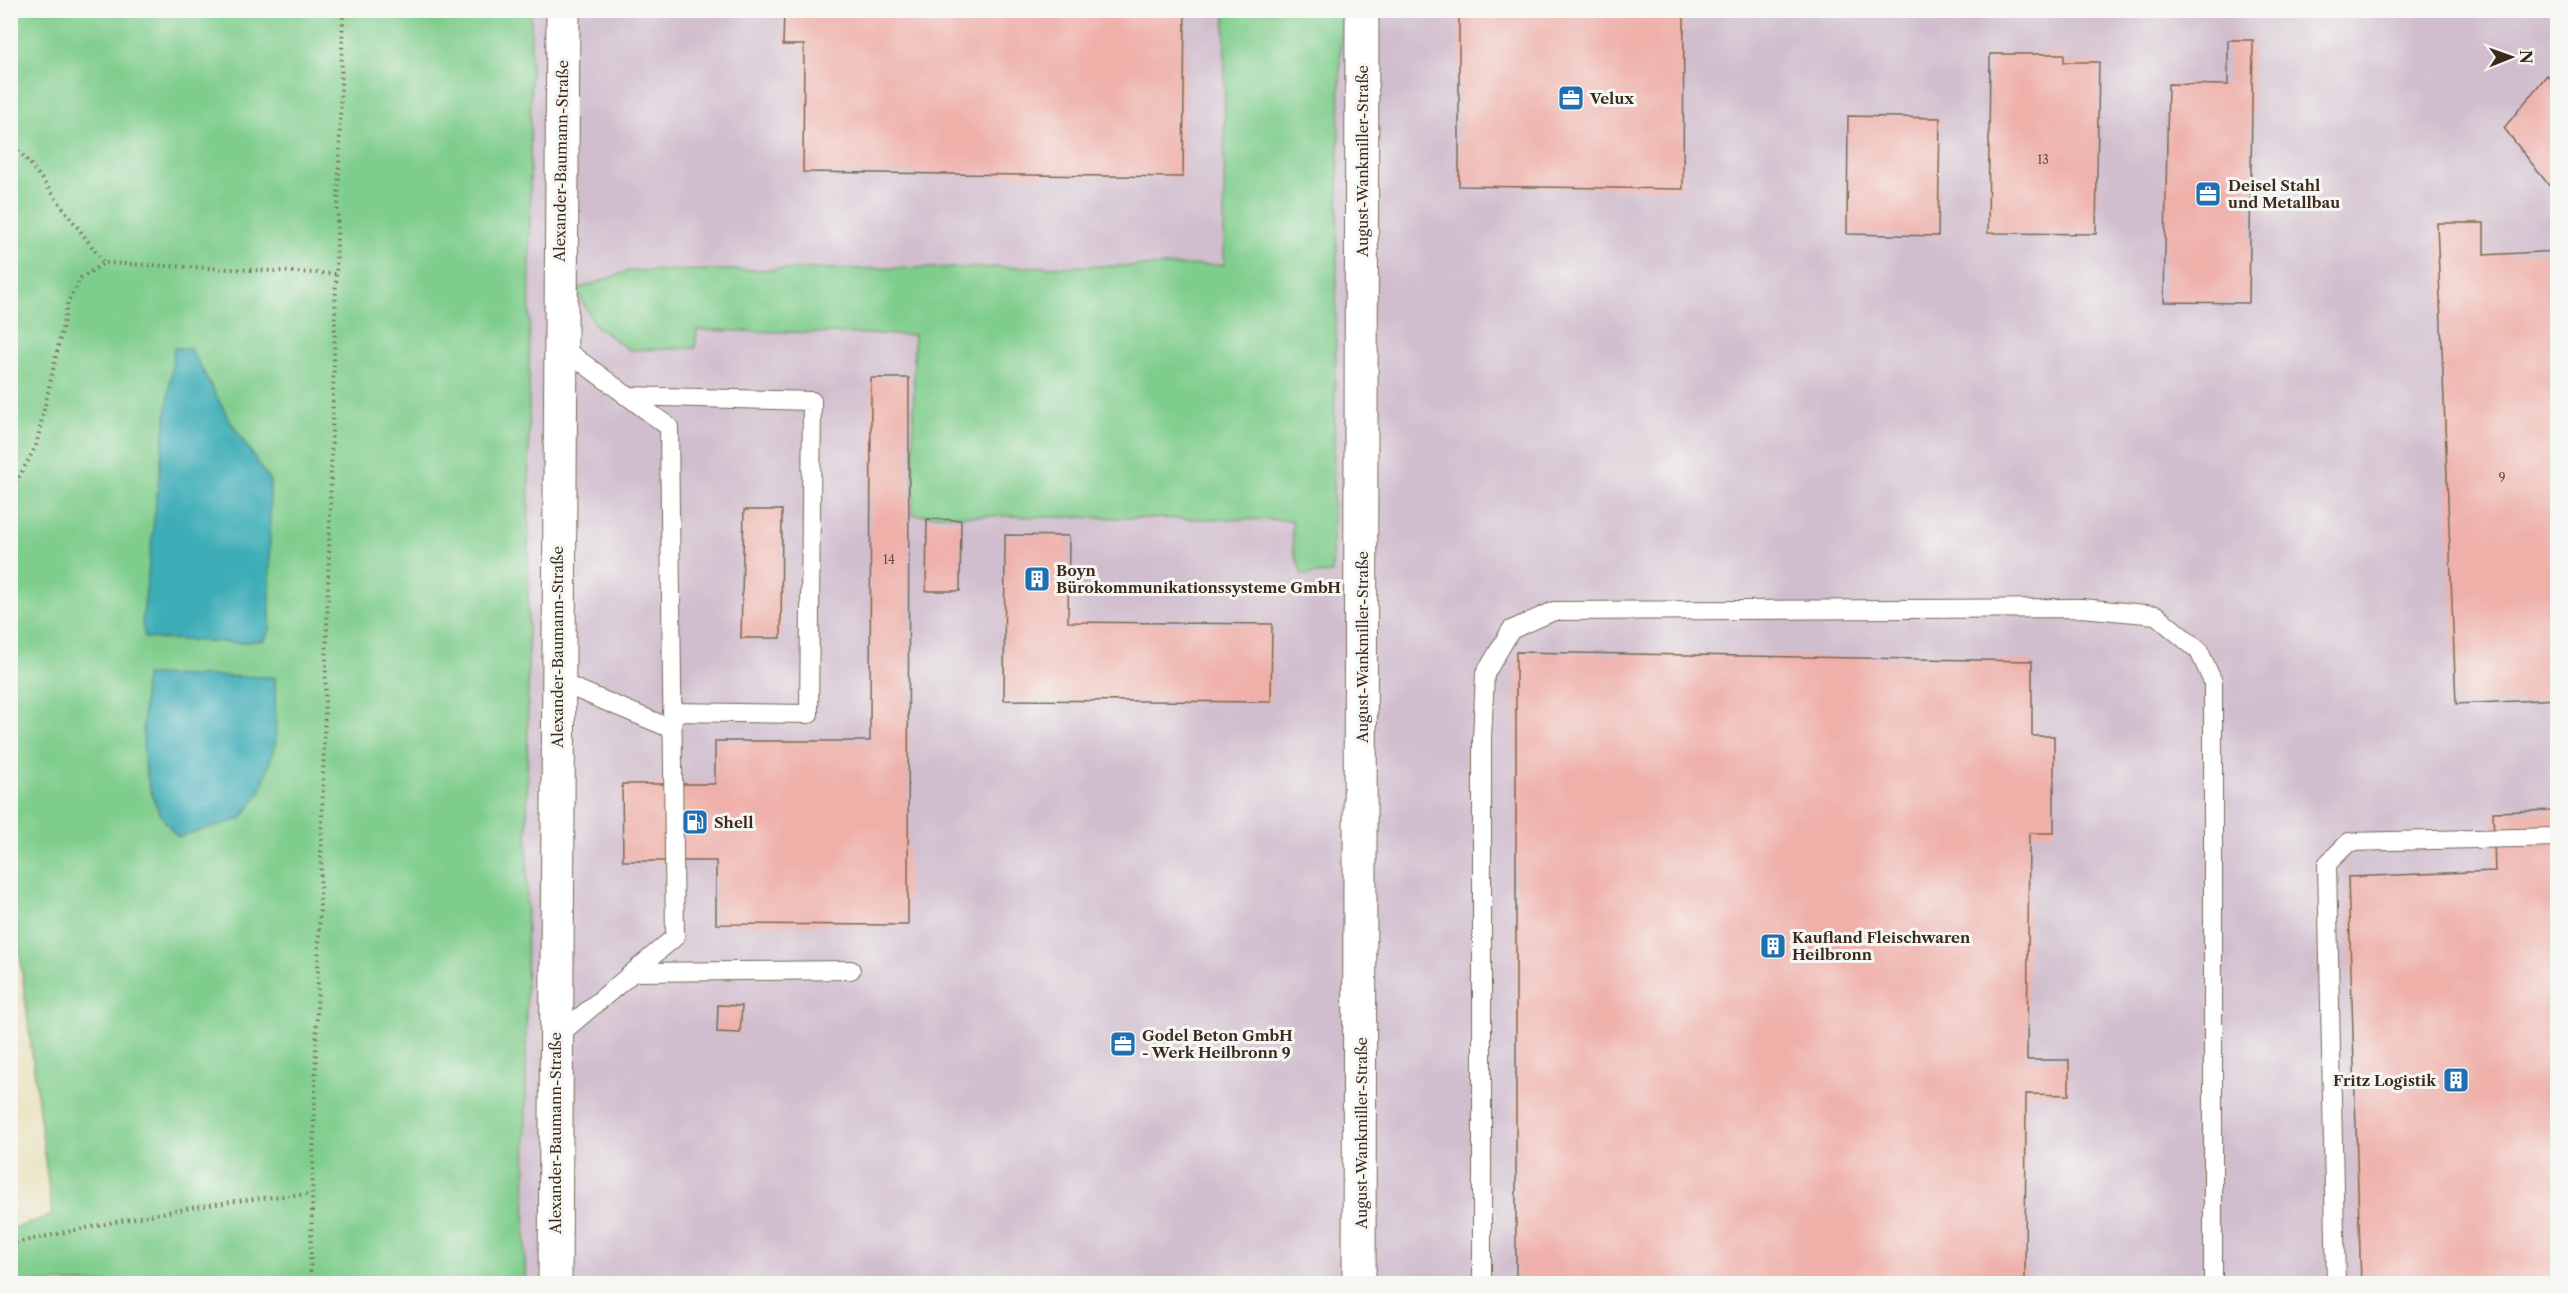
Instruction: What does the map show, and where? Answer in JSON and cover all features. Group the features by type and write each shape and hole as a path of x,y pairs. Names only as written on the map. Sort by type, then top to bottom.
{"street":[{"name":"Alexander-Baumann-Straße","path":"555,1284 563,10"},
{"name":"August-Wankmiller-Straße","path":"1359,1284 1362,10"}],"lane":[{"path":"555,1039 675,937 669,427 560,346"},
{"path":"557,681 672,721 809,714 812,401 626,396"},
{"path":"1482,1284 1482,739 1485,674 1512,630 1554,611 2082,608 2156,615 2199,651 2213,682 2212,1284"},
{"path":"2336,1284 2327,864 2349,842 2558,837"},
{"path":"634,972 851,970"}],"path":[{"path":"310,1284 338,274 343,10"},
{"path":"2244,10 2258,14 2305,14 2436,10"},
{"path":"10,142 29,162 104,263"},
{"path":"10,493 36,446 68,302 81,278 104,263 338,274"},
{"path":"10,1244 173,1211 260,1197 311,1194"}],"shaded area":[{"path":"531,11 2557,11 2557,1283 525,1284"}],"green space":[{"path":"11,11 531,11 525,1283 11,1283 10,1230 52,1215 10,875"},
{"path":"1225,11 1341,11 1332,573 1302,575 1293,548 1292,520 913,515 914,335 697,330 695,348 629,350 596,326 576,290 628,271 1224,265"}],"water":[{"path":"174,348 191,349 230,421 270,481 270,630 264,640 238,643 145,638 142,624"},
{"path":"145,675 275,677 276,742 260,793 241,819 178,837 164,820 154,801 145,761 143,718"}],"building":[{"path":"784,10 1185,10 1183,177 803,172 804,45 783,45"},
{"name":"Velux","path":"1459,10 1684,10 1683,189 1459,186"},
{"name":"Deisel Stahl und Metallbau","path":"2228,40 2253,40 2249,303 2164,302 2168,84 2228,85"},
{"path":"1990,54 2064,54 2064,62 2099,62 2096,234 1988,233"},
{"path":"2547,75 2558,88 2558,197 2504,128"},
{"path":"1848,116 1940,118 1938,236 1847,234"},
{"path":"2437,223 2484,223 2484,255 2558,251 2558,699 2456,704"},
{"path":"871,378 909,378 908,925 716,924 716,861 623,861 622,784 715,784 715,741 870,741"},
{"path":"744,510 782,510 781,638 741,638"},
{"path":"927,519 961,520 960,591 926,591"},
{"name":"Boyn Bürokommunikationssysteme GmbH","path":"1005,535 1069,536 1068,622 1272,624 1271,702 1004,700"},
{"name":"Kaufland Fleischwaren Heilbronn","path":"1516,652 2032,661 2032,736 2054,736 2054,833 2029,833 2027,1060 2069,1060 2069,1095 2026,1094 2025,1284 1516,1284"},
{"name":"Fritz Logistik","path":"2558,810 2558,1284 2361,1284 2348,877 2495,871 2493,812"},
{"path":"718,1005 742,1006 740,1033 717,1032"}],"place":[{"name":"Velux","path":"1571,98"},
{"name":"Deisel Stahl und Metallbau","path":"2208,194"},
{"name":"Boyn Bürokommunikationssysteme GmbH","path":"1037,579"},
{"name":"Shell","path":"695,822"},
{"name":"Kaufland Fleischwaren Heilbronn","path":"1773,946"},
{"name":"Godel Beton GmbH - Werk Heilbronn 9","path":"1123,1044"},
{"name":"Fritz Logistik","path":"2456,1080"}]}
